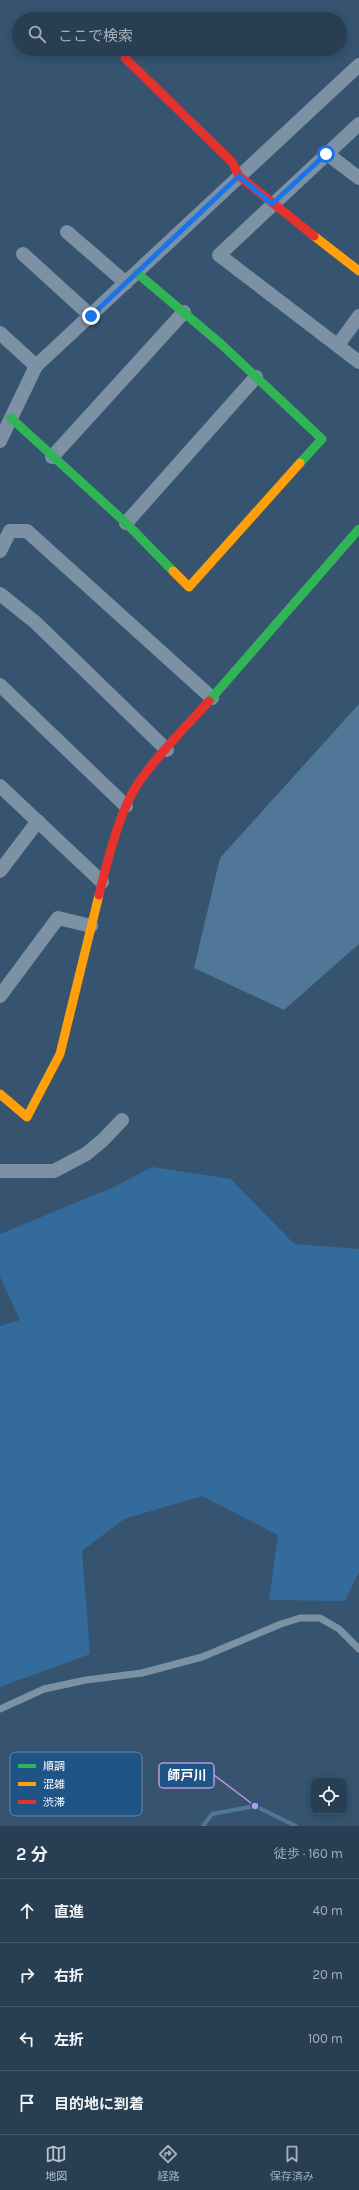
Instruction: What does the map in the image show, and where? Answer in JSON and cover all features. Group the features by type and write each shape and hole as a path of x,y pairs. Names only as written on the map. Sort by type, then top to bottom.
{"street":[{"path":"125,58 232,162 239,176 272,204 359,271"},
{"path":"0,441 36,366 359,65"},
{"path":"359,124 219,255 359,362"},
{"path":"326,154 359,178"},
{"path":"67,232 126,283"},
{"path":"23,254 91,316"},
{"path":"12,418 52,457 126,523 189,587 317,445 322,439 184,312 137,273"},
{"path":"52,457 184,312"},
{"path":"338,345 359,316"},
{"path":"0,333 36,366"},
{"path":"126,523 256,377"},
{"path":"0,1094 27,1117 60,1054 102,882 126,806 136,786 359,529"},
{"path":"0,551 10,531 27,531 212,698"},
{"path":"0,594 35,622 167,750"},
{"path":"0,685 126,806"},
{"path":"0,786 102,882"},
{"path":"0,871 38,821"},
{"path":"0,996 58,918 91,926"},
{"path":"0,1171 54,1172 86,1154 103,1140 122,1120"}],"lane":[{"path":"0,1709 44,1689 86,1680 142,1673 202,1658 281,1624 300,1618 320,1618 339,1628 359,1649"}],"shaded area":[{"path":"359,704 359,944 284,1010 194,968 220,858"},
{"path":"152,1167 231,1179 294,1244 359,1249 359,1572 345,1601 269,1600 278,1535 202,1496 124,1519 82,1551 90,1654 0,1687 0,1326 20,1320 0,1277 0,1234 114,1187"}],"waterway":[{"path":"203,1826 212,1814 255,1806 296,1826"}],"traffic: fast":[{"path":"137,273 221,344 322,439 300,463"},
{"path":"11,418 126,523 173,571"},
{"path":"209,701 359,529"}],"traffic: slow":[{"path":"314,236 359,271"},
{"path":"173,571 189,587 300,463"},
{"path":"0,1094 27,1117 60,1054 99,895"}],"traffic: jam":[{"path":"125,58 232,162 239,176 314,236"},
{"path":"99,895 119,823 137,785 153,763 209,701"}],"place":[{"name":"師戸川","path":"255,1806"}],"route":[{"path":"91,316 239,176 272,204 326,154"}]}
